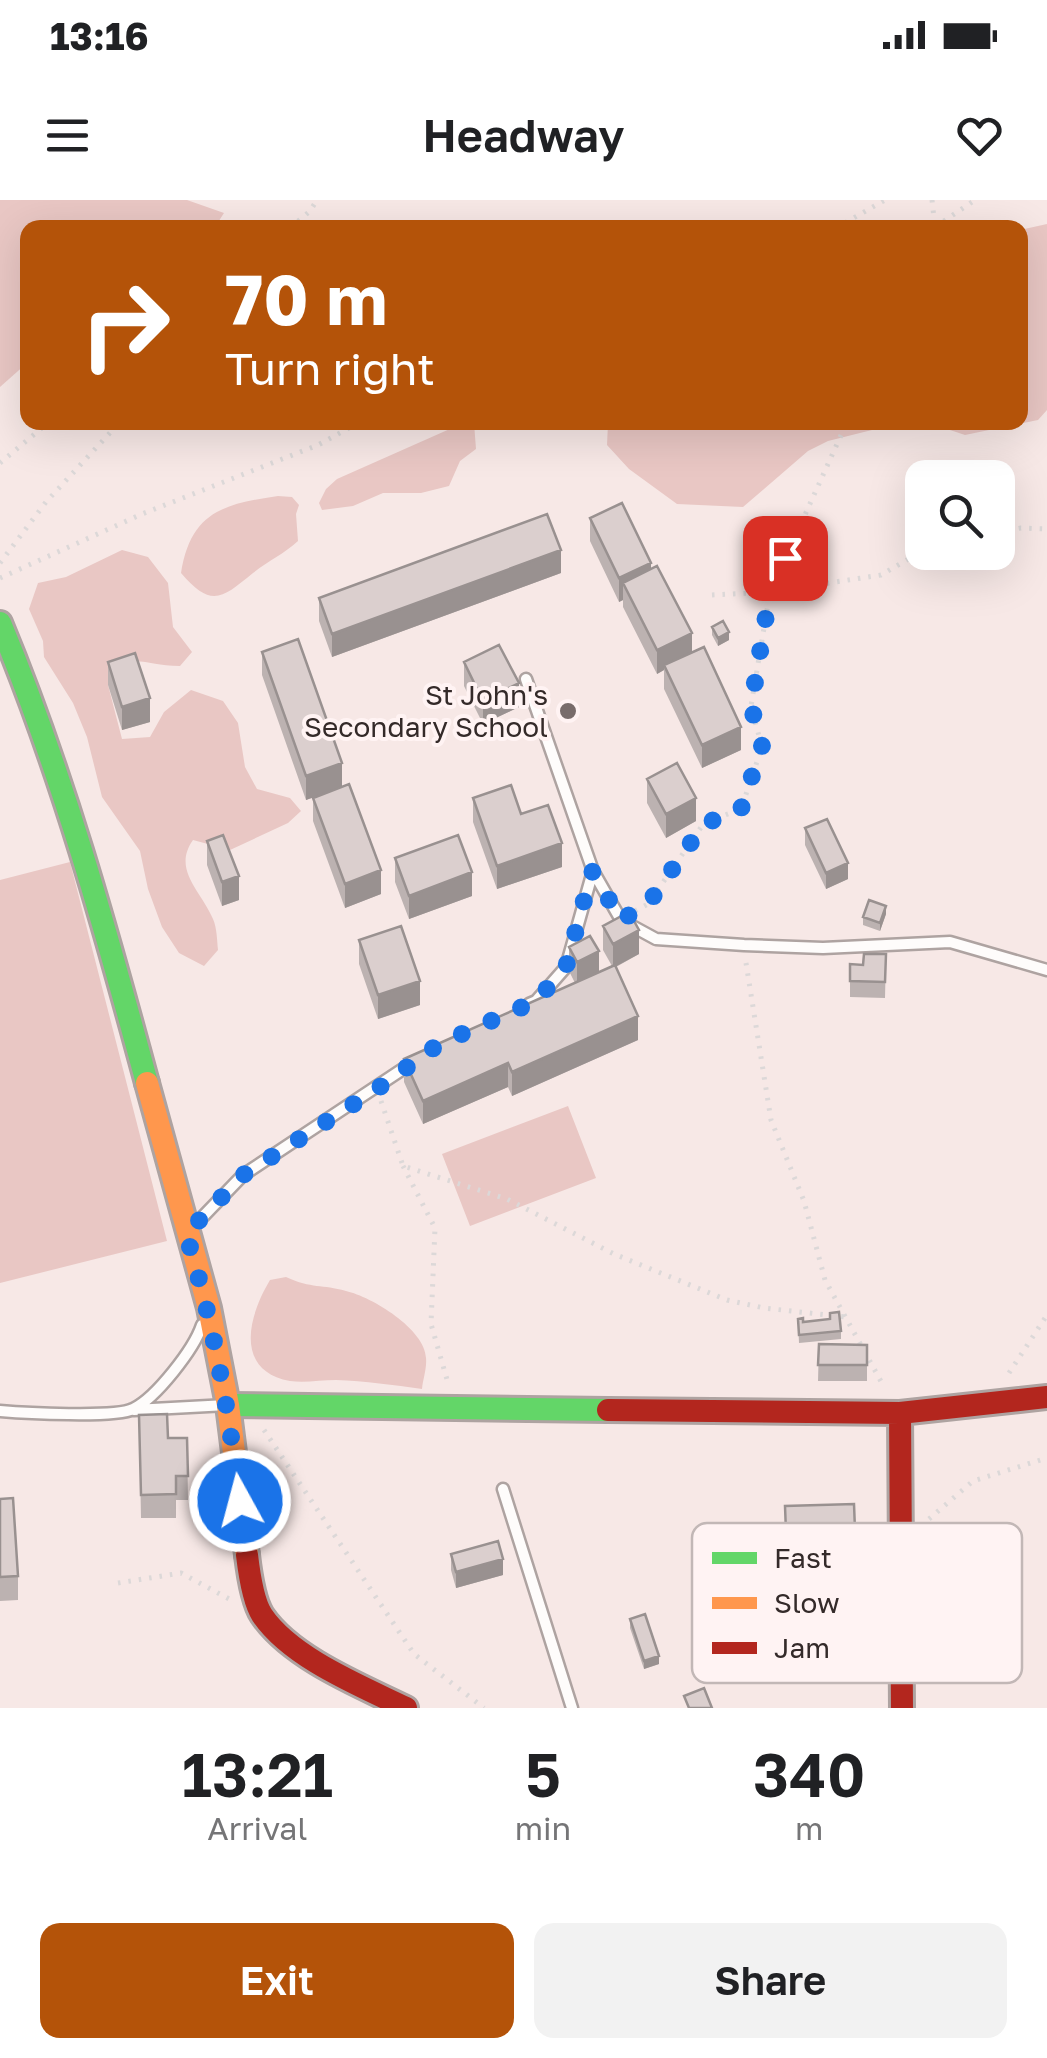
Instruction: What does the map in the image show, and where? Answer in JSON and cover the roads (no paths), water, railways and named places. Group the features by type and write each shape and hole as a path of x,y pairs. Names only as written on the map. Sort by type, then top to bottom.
{"street":[{"path":"0,623 39,716 98,899 186,1234 238,1406 248,1566 262,1614 293,1646 406,1708"},
{"path":"238,1406 900,1412 1047,1397"},
{"path":"900,1412 901,1523"},
{"path":"902,1683 902,1708"}],"lane":[{"path":"526,679 592,871 621,920 656,939 744,945 823,948 950,942 1047,970"},
{"path":"520,1008 536,1001 566,967 592,871"},
{"path":"186,1234 243,1175 424,1055"},
{"path":"132,1410 168,1378 196,1341 209,1308"},
{"path":"0,1411 42,1414 238,1406"},
{"path":"503,1489 572,1708"}],"place":[{"name":"St John's Secondary School","path":"568,711"}]}
